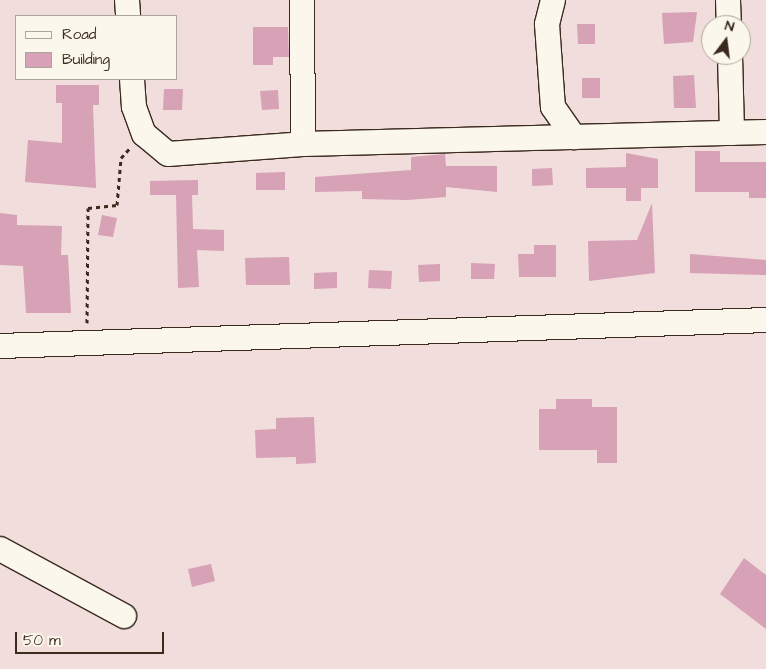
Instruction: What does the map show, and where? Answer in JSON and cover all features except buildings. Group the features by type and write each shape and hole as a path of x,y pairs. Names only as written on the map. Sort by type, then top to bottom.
{"street":[{"path":"128,0 128,15"},
{"path":"302,0 303,144"},
{"path":"553,0 547,24 553,107 574,137"},
{"path":"728,0 729,15"},
{"path":"730,65 732,133"},
{"path":"132,80 134,107 144,134 168,154 303,144 766,132"},
{"path":"0,346 766,320"},
{"path":"0,549 124,616"}],"path":[{"path":"86,343 88,208 117,205 121,158 144,134"}]}
